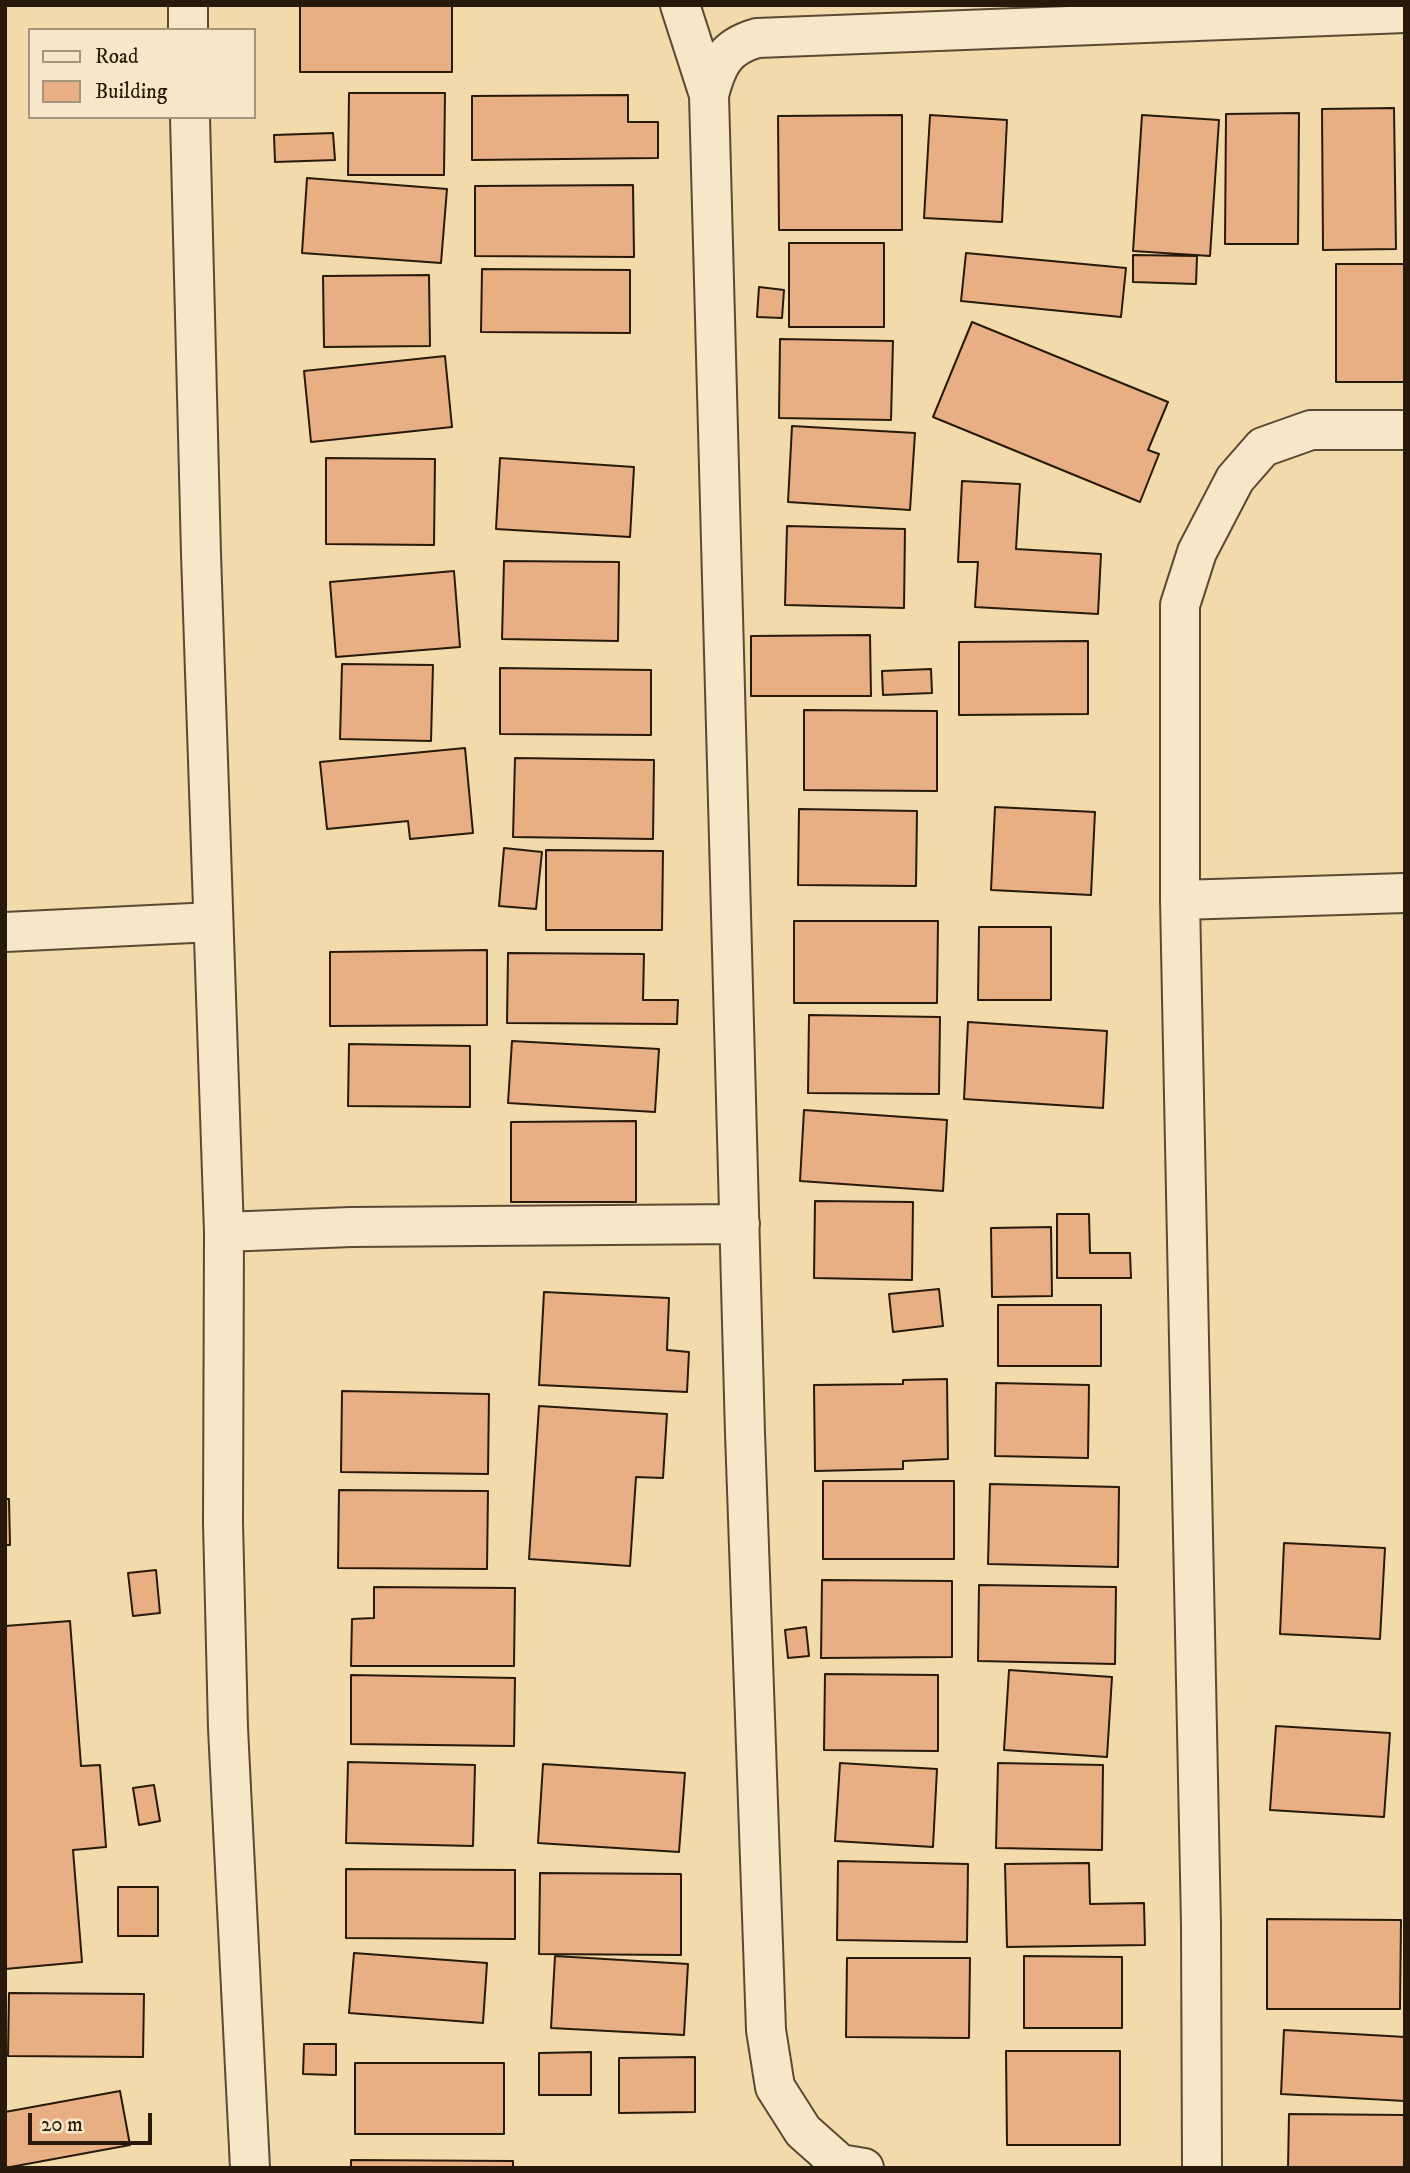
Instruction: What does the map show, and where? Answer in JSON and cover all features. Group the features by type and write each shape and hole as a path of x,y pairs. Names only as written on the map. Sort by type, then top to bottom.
{"street":[{"path":"188,5 188,28"},
{"path":"680,5 709,95 740,1224 766,2030 775,2087 803,2132 840,2164 864,2168"},
{"path":"709,95 721,61 738,43 757,38 1405,13"},
{"path":"190,119 201,554 224,1232 223,1523 228,1727 250,2168"},
{"path":"1202,2168 1201,1911 1180,900 1180,605 1197,552 1235,479 1264,447 1311,430 1405,430"},
{"path":"1180,900 1405,893"},
{"path":"5,932 213,922"},
{"path":"224,1232 352,1227 740,1224"}],"building":[{"path":"300,5 452,5 452,72 300,72"},
{"path":"349,93 445,93 444,175 348,175"},
{"path":"628,95 628,122 658,122 658,158 472,160 472,96"},
{"path":"1394,108 1396,249 1323,250 1322,109"},
{"path":"1299,113 1298,244 1225,244 1226,114"},
{"path":"902,115 902,230 779,230 778,116"},
{"path":"930,115 1007,120 1002,222 924,218"},
{"path":"1142,115 1219,120 1210,256 1133,251"},
{"path":"333,133 335,160 275,162 274,135"},
{"path":"307,178 447,189 441,263 302,253"},
{"path":"633,185 634,257 475,256 475,186"},
{"path":"789,243 884,243 884,327 789,327"},
{"path":"966,253 1126,268 1121,317 961,301"},
{"path":"1133,255 1197,256 1196,284 1133,282"},
{"path":"1336,264 1405,264 1405,382 1336,382"},
{"path":"482,269 630,270 630,333 481,332"},
{"path":"429,275 430,346 324,347 323,276"},
{"path":"759,287 784,290 782,318 757,317"},
{"path":"972,322 1168,402 1148,450 1159,454 1140,502 933,417"},
{"path":"780,339 893,341 891,420 779,418"},
{"path":"445,356 452,427 311,442 304,371"},
{"path":"792,426 915,433 910,510 788,502"},
{"path":"326,458 435,459 434,545 326,544"},
{"path":"500,458 634,467 630,537 496,529"},
{"path":"962,481 1020,484 1016,549 1101,554 1098,614 975,607 978,562 958,562"},
{"path":"787,526 905,529 904,608 785,605"},
{"path":"504,561 619,562 618,641 502,639"},
{"path":"454,571 460,647 336,657 330,582"},
{"path":"870,635 871,696 751,696 751,636"},
{"path":"1088,641 1088,714 959,715 959,642"},
{"path":"342,664 433,665 431,741 340,739"},
{"path":"500,668 651,670 651,735 500,734"},
{"path":"931,669 932,693 883,695 882,671"},
{"path":"804,710 937,711 937,791 804,790"},
{"path":"465,748 473,833 410,839 408,821 327,829 320,762"},
{"path":"515,758 654,760 653,839 513,837"},
{"path":"995,807 1095,812 1091,895 991,890"},
{"path":"799,809 917,811 916,886 798,885"},
{"path":"504,848 542,852 536,909 499,906"},
{"path":"546,850 663,851 662,930 546,930"},
{"path":"794,921 938,921 937,1003 794,1003"},
{"path":"979,927 1051,927 1051,1000 978,1000"},
{"path":"487,950 487,1025 330,1026 330,952"},
{"path":"508,953 644,954 643,1000 678,1000 677,1024 507,1023"},
{"path":"809,1015 940,1017 939,1094 808,1093"},
{"path":"968,1022 1107,1031 1103,1108 964,1099"},
{"path":"512,1041 659,1049 655,1112 508,1103"},
{"path":"349,1044 470,1046 470,1107 348,1106"},
{"path":"804,1110 947,1120 943,1191 800,1181"},
{"path":"636,1121 636,1202 511,1202 511,1122"},
{"path":"815,1201 913,1202 912,1280 814,1278"},
{"path":"1057,1214 1089,1214 1090,1253 1130,1253 1131,1278 1057,1278"},
{"path":"1051,1227 1052,1296 992,1297 991,1228"},
{"path":"939,1289 943,1326 893,1332 889,1294"},
{"path":"544,1292 669,1298 667,1350 689,1352 687,1392 539,1385"},
{"path":"998,1305 1101,1305 1101,1366 998,1366"},
{"path":"947,1379 948,1459 903,1461 903,1469 815,1471 814,1385 903,1384 903,1380"},
{"path":"996,1383 1089,1385 1088,1458 995,1456"},
{"path":"342,1391 489,1394 488,1474 341,1472"},
{"path":"539,1406 667,1414 663,1478 636,1477 630,1566 529,1559"},
{"path":"823,1481 954,1481 954,1559 823,1559"},
{"path":"990,1484 1119,1487 1118,1567 988,1564"},
{"path":"339,1490 488,1491 487,1569 338,1568"},
{"path":"5,1499 9,1499 10,1545 5,1545"},
{"path":"1284,1543 1385,1548 1380,1639 1280,1634"},
{"path":"156,1570 160,1613 133,1616 128,1573"},
{"path":"822,1580 952,1581 952,1657 821,1658"},
{"path":"979,1585 1116,1587 1115,1664 978,1661"},
{"path":"374,1587 515,1588 514,1666 351,1666 352,1619 374,1618"},
{"path":"70,1621 81,1766 100,1765 106,1847 73,1850 82,1962 5,1969 5,1626"},
{"path":"806,1627 809,1656 788,1658 785,1630"},
{"path":"1009,1670 1112,1677 1107,1757 1004,1750"},
{"path":"825,1674 938,1675 938,1751 824,1750"},
{"path":"351,1675 515,1678 514,1746 351,1744"},
{"path":"1276,1726 1390,1733 1384,1817 1270,1810"},
{"path":"348,1762 475,1765 473,1846 346,1843"},
{"path":"840,1763 937,1769 933,1847 835,1841"},
{"path":"998,1763 1103,1765 1102,1850 996,1848"},
{"path":"543,1764 685,1773 679,1852 538,1843"},
{"path":"154,1785 160,1821 139,1825 133,1788"},
{"path":"838,1861 968,1864 967,1942 837,1940"},
{"path":"1089,1863 1090,1904 1144,1903 1145,1945 1007,1947 1005,1864"},
{"path":"346,1869 515,1870 515,1939 346,1938"},
{"path":"540,1873 681,1874 681,1955 539,1954"},
{"path":"118,1887 158,1887 158,1936 118,1936"},
{"path":"1267,1919 1401,1920 1400,2009 1267,2009"},
{"path":"354,1953 487,1963 483,2023 349,2013"},
{"path":"555,1956 688,1964 684,2035 551,2028"},
{"path":"1024,1956 1122,1957 1122,2028 1024,2028"},
{"path":"847,1958 970,1958 969,2038 846,2037"},
{"path":"9,1993 144,1994 143,2057 8,2056"},
{"path":"1284,2030 1405,2037 1405,2101 1281,2094"},
{"path":"304,2044 336,2044 336,2075 303,2074"},
{"path":"1006,2051 1120,2051 1120,2145 1007,2145"},
{"path":"591,2052 591,2095 539,2095 539,2053"},
{"path":"695,2057 695,2112 619,2113 619,2058"},
{"path":"355,2063 504,2063 504,2134 355,2134"},
{"path":"120,2091 130,2145 5,2168 5,2112"},
{"path":"1289,2114 1405,2115 1405,2168 1288,2168"},
{"path":"351,2160 513,2161 513,2168 351,2168"}]}
